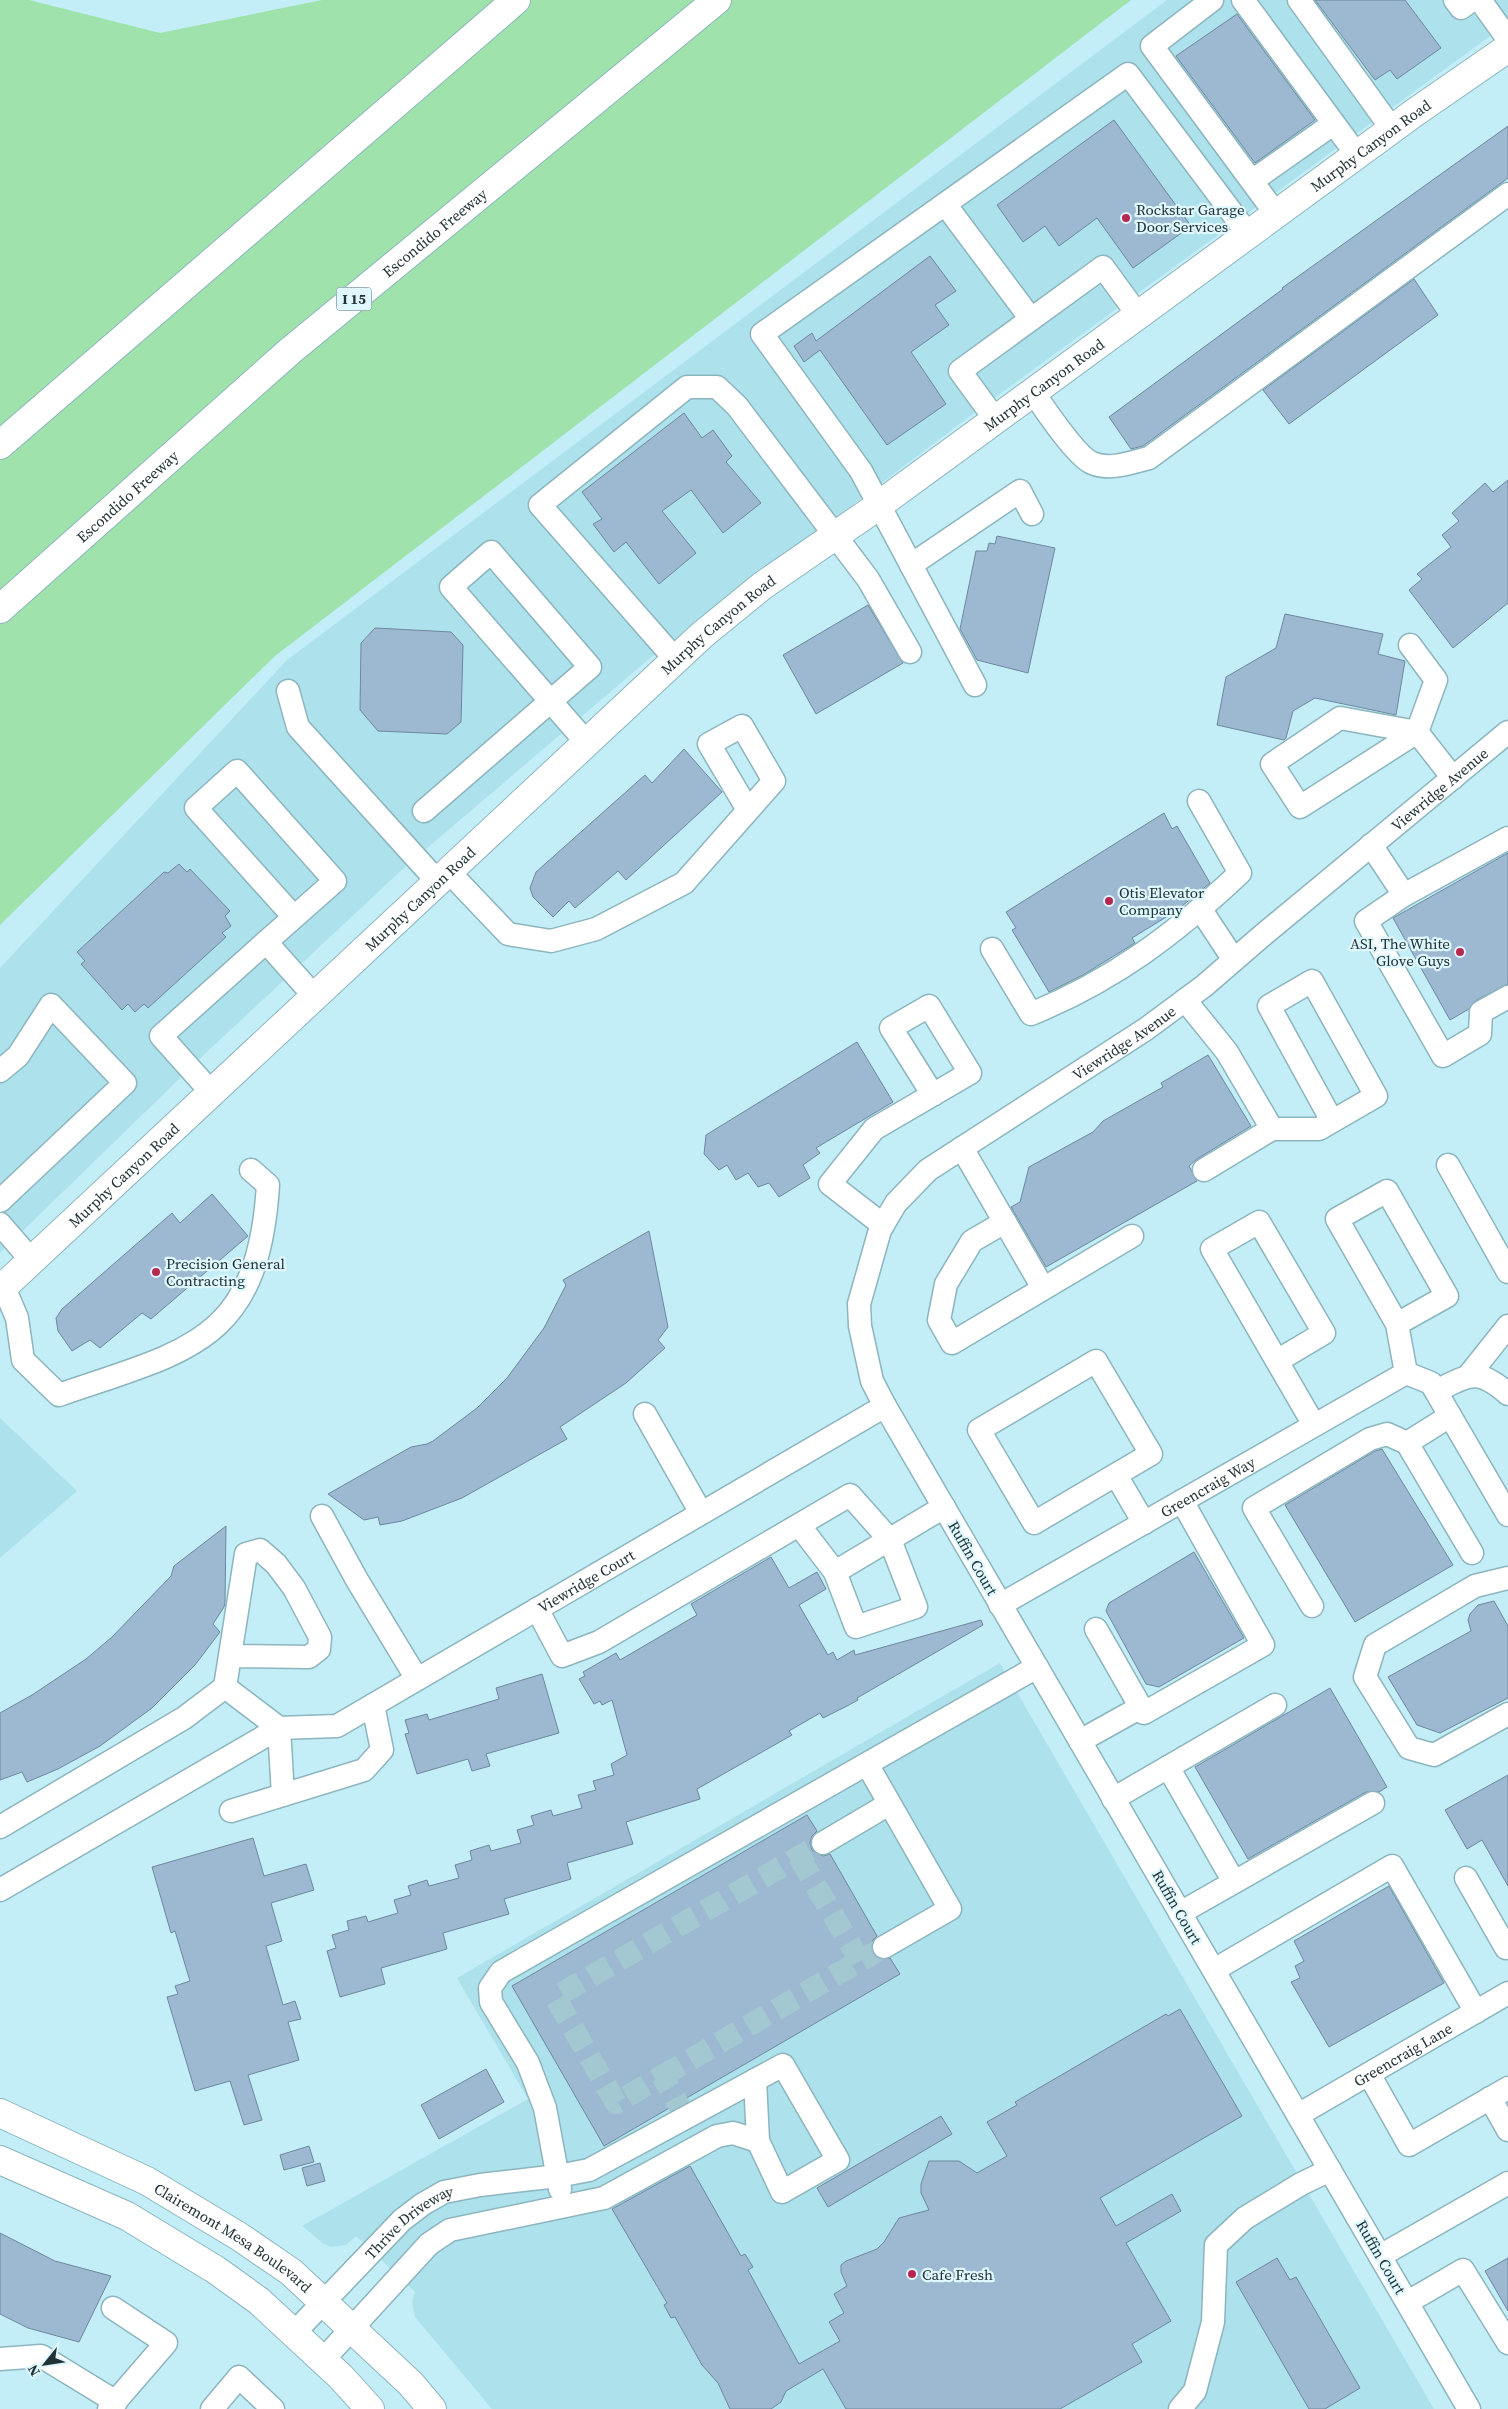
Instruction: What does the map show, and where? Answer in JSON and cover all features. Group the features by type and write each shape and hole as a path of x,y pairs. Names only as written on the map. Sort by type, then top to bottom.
{"main road":[{"path":"0,444 516,0"},
{"name":"Escondido Freeway","path":"0,609 290,351 717,0"},
{"name":"Murphy Canyon Road","path":"2,1289 676,660 762,586 878,505 1392,129 1508,48"},
{"name":"Clairemont Mesa Boulevard","path":"0,2113 147,2181 240,2237 291,2272 411,2384 432,2409"},
{"path":"0,2160 127,2216 216,2270 259,2301 322,2360 370,2409"}],"street":[{"path":"1212,0 1152,46 1276,214"},
{"path":"1242,0 1356,155"},
{"path":"1299,0 1392,129"},
{"path":"1455,0 1461,8 1472,0"},
{"path":"1480,0 1508,39"},
{"path":"975,685 861,471 762,334 1128,74 1248,234"},
{"path":"1252,181 1334,124"},
{"path":"1033,392 1067,439 1092,463 1115,466 1149,458 1508,194"},
{"path":"945,204 1032,319"},
{"path":"995,420 960,371 1103,267 1138,315"},
{"path":"676,660 540,505 687,387 717,387 738,406 868,579 910,652"},
{"path":"911,566 1020,491 1032,514"},
{"path":"424,810 550,701 590,667 490,552 451,587 550,701 587,743"},
{"path":"1410,645 1436,680 1417,732 1300,807 1272,764 1340,718 1417,732 1452,778"},
{"path":"288,691 298,726 443,877 508,934 550,941 596,929 684,883 748,810"},
{"name":"Viewridge Avenue","path":"885,1406 872,1381 860,1326 859,1304 882,1225 896,1203 928,1170 1146,1029 1185,1000 1508,732"},
{"path":"212,1093 161,1036 294,918 335,881 237,771 196,808 294,918"},
{"path":"992,949 1031,1014 1064,1000 1131,963 1201,910 1240,873 1199,802"},
{"path":"1508,838 1404,895 1366,921 1443,1056 1480,1034 1480,1012 1508,997"},
{"path":"1371,845 1404,895"},
{"path":"1201,910 1234,960"},
{"path":"266,942 315,997"},
{"path":"1204,1170 1272,1130 1319,1129 1376,1096 1312,981 1269,1006 1332,1121"},
{"path":"1185,1000 1227,1052 1272,1130"},
{"path":"0,1071 18,1056 51,1005 125,1083 0,1201"},
{"path":"882,1225 830,1184 874,1129 933,1095"},
{"path":"962,1148 1043,1288"},
{"path":"1448,1165 1508,1272"},
{"path":"2,1289 17,1318 23,1360 59,1395 166,1358 202,1340 226,1319 245,1291 256,1262 266,1218 268,1186 251,1170"},
{"path":"1397,1324 1447,1296 1387,1191 1337,1220 1397,1324 1410,1374 1431,1384 1436,1391 1508,1516"},
{"path":"1005,1222 972,1241 946,1284 939,1320 952,1343 1132,1236"},
{"path":"1277,1361 1324,1334 1260,1222 1212,1249 1314,1425"},
{"path":"0,1224 32,1260"},
{"path":"1436,1391 1469,1375 1508,1326"},
{"path":"1096,1361 1151,1454 1116,1475 1034,1523 979,1430 1096,1361"},
{"name":"Greencraig Way","path":"1000,1605 1314,1425 1410,1374"},
{"path":"1469,1375 1491,1379 1508,1394"},
{"name":"Ruffin Court","path":"885,1406 1469,2409"},
{"name":"Viewridge Court","path":"279,1728 338,1726 885,1406"},
{"path":"645,1414 701,1513"},
{"path":"1407,1443 1450,1416"},
{"path":"1312,1606 1254,1508 1370,1439 1387,1434 1407,1443 1472,1552"},
{"path":"1116,1475 1144,1523"},
{"path":"537,1609 562,1656 599,1642 850,1495 890,1540 916,1608 856,1628 835,1572 799,1525"},
{"path":"1096,1629 1144,1713 1263,1645 1182,1501"},
{"path":"835,1572 944,1508"},
{"path":"322,1516 357,1580 417,1679"},
{"path":"0,1827 184,1718 225,1686 246,1554 260,1550 276,1564 294,1588 320,1637 319,1649 309,1657 230,1656"},
{"path":"1508,1578 1476,1586 1375,1645 1365,1677 1409,1748 1434,1755 1508,1714"},
{"path":"562,2208 545,2108 528,2063 490,2002 490,1988 501,1972 1037,1667"},
{"path":"225,1686 279,1728 283,1795"},
{"path":"231,1811 364,1770 382,1750 373,1705"},
{"path":"1113,1799 1276,1705"},
{"path":"1080,1741 1140,1707"},
{"path":"0,1890 279,1728"},
{"path":"866,1764 950,1909 884,1947"},
{"path":"1168,1767 1234,1882"},
{"path":"1180,1913 1373,1803"},
{"path":"823,1843 890,1804"},
{"path":"1214,1970 1392,1866 1476,2012"},
{"path":"1466,1878 1506,1948 1508,1947"},
{"name":"Greencraig Lane","path":"1298,2115 1508,1993"},
{"name":"Thrive Driveway","path":"294,2333 402,2220 423,2204 444,2192 480,2185 558,2176 590,2170 783,2065 838,2160 782,2192 758,2140 732,2133 717,2136 604,2198 450,2230 429,2244 322,2360"},
{"path":"1369,2074 1409,2145 1499,2093 1508,2130"},
{"path":"755,2080 758,2140"},
{"path":"686,2117 702,2144"},
{"path":"1180,2409 1195,2390 1213,2322 1216,2245 1245,2218 1301,2184 1330,2170"},
{"path":"1380,2256 1508,2182"},
{"path":"1408,2302 1463,2270 1508,2344"},
{"path":"0,2359 41,2356 112,2405 166,2343 113,2308"},
{"path":"212,2409 239,2377 273,2409"}],"shaded area":[{"path":"1167,0 1508,0 1508,23 974,413 649,659 406,866 209,1050 0,1253 0,968 287,660"},
{"path":"0,1418 77,1491 0,1558"},
{"path":"1000,1663 1434,2409 492,2409 415,2317 412,2302 415,2292 356,2236 346,2245 331,2247 324,2244 302,2226 528,2099 457,1978"}],"green space":[{"path":"0,0 29,0 160,33 322,0 1131,0 275,656 0,925"}],"building":[{"path":"1315,0 1405,0 1441,48 1397,79 1390,70 1375,80"},
{"path":"1237,14 1315,120 1255,163 1176,56"},
{"path":"1114,120 1191,226 1133,268 1097,218 1059,246 1045,226 1023,242 997,205"},
{"path":"1508,126 1508,178 1143,446 1131,449 1109,417 1282,288"},
{"path":"930,256 956,291 935,305 949,325 911,352 946,404 887,445 820,350 804,362 794,346 812,333 816,341"},
{"path":"1414,279 1438,315 1289,424 1263,390"},
{"path":"684,413 702,438 713,430 732,456 726,462 761,503 723,533 691,490 662,511 696,553 659,584 626,542 614,552 593,524 602,519 582,492"},
{"path":"1508,480 1508,603 1453,648 1409,590 1422,579 1417,574 1451,547 1442,535 1459,521 1452,513 1485,483 1493,492"},
{"path":"997,536 1055,548 1028,673 977,660 960,629 976,551 987,551 989,543 995,544"},
{"path":"868,605 903,663 816,714 783,655"},
{"path":"1285,614 1383,634 1378,654 1405,661 1396,715 1315,698 1293,711 1284,740 1217,725 1226,677 1276,648"},
{"path":"375,628 451,632 463,645 461,722 447,734 378,731 360,710 361,643"},
{"path":"684,749 722,792 626,880 618,871 575,908 569,901 553,917 533,897 530,888 536,872 645,775 652,783"},
{"name":"Otis Elevator Company","path":"1164,813 1172,829 1177,826 1210,883 1176,911 1132,938 1135,943 1083,975 1049,992 1012,930 1016,928 1006,912"},
{"name":"ASI, The White Glove Guys","path":"1508,853 1508,984 1475,1001 1469,1009 1450,1020 1393,918"},
{"path":"179,864 187,872 190,869 230,911 225,916 231,926 222,933 226,937 148,1008 144,1004 135,1012 128,1004 122,1010 81,964 85,961 77,952 164,872 168,873"},
{"path":"857,1042 893,1102 816,1148 820,1153 803,1165 810,1178 779,1197 769,1183 758,1187 748,1173 736,1180 727,1165 719,1170 704,1154 706,1135"},
{"path":"1208,1055 1251,1126 1197,1159 1189,1166 1197,1181 1046,1267 1011,1207 1020,1202 1029,1167 1093,1132 1103,1121 1163,1087 1161,1083"},
{"name":"Precision General Contracting","path":"212,1194 248,1236 151,1319 142,1313 100,1348 90,1340 72,1351 58,1331 56,1318 62,1309 172,1213 180,1223"},
{"path":"649,1231 668,1327 658,1340 665,1348 626,1383 560,1427 567,1439 462,1498 402,1521 380,1525 378,1517 364,1520 328,1494 411,1447 433,1441 477,1408 507,1378 544,1328 566,1285 563,1280"},
{"path":"1382,1449 1453,1565 1355,1622 1285,1505 1375,1451"},
{"path":"226,1526 225,1602 224,1607 213,1624 220,1632 195,1665 152,1708 100,1746 58,1769 27,1782 22,1772 0,1780 0,1713 32,1695 86,1659 112,1637 171,1576 174,1566"},
{"path":"1194,1552 1244,1638 1159,1687 1146,1684 1106,1611 1109,1603"},
{"path":"771,1557 789,1588 817,1572 826,1589 799,1605 828,1655 833,1652 837,1660 854,1650 855,1655 981,1620 983,1625 857,1698 858,1700 823,1718 820,1713 789,1731 792,1735 697,1789 700,1799 626,1822 633,1844 567,1863 571,1879 504,1899 509,1914 443,1933 447,1949 381,1968 385,1984 340,1997 327,1951 336,1948 332,1935 349,1930 347,1921 366,1916 368,1922 398,1913 394,1900 411,1895 408,1886 427,1880 429,1886 459,1878 455,1865 472,1860 470,1851 489,1845 491,1851 521,1843 517,1830 534,1825 531,1816 551,1810 553,1816 582,1808 578,1795 596,1790 593,1781 614,1775 611,1764 627,1755 612,1700 602,1705 600,1701 594,1704 579,1679 585,1676 583,1672 616,1653 620,1660 697,1615 691,1604"},
{"path":"1494,1601 1508,1626 1508,1698 1440,1733 1417,1725 1388,1677 1471,1631 1468,1620 1470,1614 1478,1605"},
{"path":"542,1674 559,1733 486,1754 490,1766 472,1771 468,1759 417,1774 405,1734 409,1733 405,1720 427,1714 429,1720 499,1699 496,1688"},
{"path":"1330,1688 1387,1787 1379,1792 1366,1792 1248,1859 1195,1767"},
{"path":"1508,1775 1508,1886 1482,1840 1467,1849 1445,1810"},
{"path":"807,1815 817,1831 812,1836 810,1843 812,1850 823,1856 830,1854 877,1936 872,1941 872,1953 878,1959 890,1958 900,1974 604,2146 512,1986"},
{"path":"253,1838 264,1876 306,1864 314,1890 271,1903 282,1941 266,1946 283,2005 295,2001 301,2019 288,2022 299,2060 248,2075 262,2120 244,2125 230,2081 195,2091 167,1997 178,1994 175,1986 190,1981 175,1931 171,1933 152,1867"},
{"path":"1389,1886 1444,1983 1329,2047 1291,1982 1300,1978 1295,1966 1304,1961 1294,1941"},
{"path":"1180,2009 1242,2116 1100,2198 1116,2226 1172,2194 1181,2211 1126,2243 1171,2321 1132,2344 1142,2362 1060,2409 846,2409 823,2369 786,2391 781,2402 771,2409 730,2409 718,2383 702,2365 675,2317 671,2318 664,2305 667,2303 612,2209 690,2166 741,2256 745,2254 753,2267 748,2270 799,2364 840,2341 829,2322 844,2313 834,2294 847,2286 841,2272 841,2265 846,2261 877,2249 884,2242 899,2218 929,2210 921,2193 921,2184 929,2161 959,2161 977,2173 1007,2156 987,2122 1017,2105 1015,2102 1166,2014 1168,2016"},
{"path":"486,2069 504,2102 439,2139 421,2105"},
{"path":"941,2116 952,2134 828,2207 817,2188"},
{"path":"309,2146 314,2162 284,2170 280,2155"},
{"path":"320,2163 325,2181 307,2186 302,2168"},
{"path":"0,2233 55,2261 111,2276 79,2342 28,2328 0,2314"},
{"path":"1277,2258 1290,2280 1296,2277 1360,2388 1325,2409 1309,2409 1236,2282"},
{"path":"1508,2258 1508,2311 1485,2271"}],"tunnel":[{"path":"686,2117 662,2076 616,2103 555,1997 823,1843"},
{"path":"799,1857 860,1961"},
{"path":"662,2076 884,1947"}],"place":[{"name":"Rockstar Garage Door Services","path":"1126,218"},
{"name":"Otis Elevator Company","path":"1109,901"},
{"name":"ASI, The White Glove Guys","path":"1460,952"},
{"name":"Precision General Contracting","path":"156,1272"},
{"name":"Cafe Fresh","path":"912,2274"}]}
